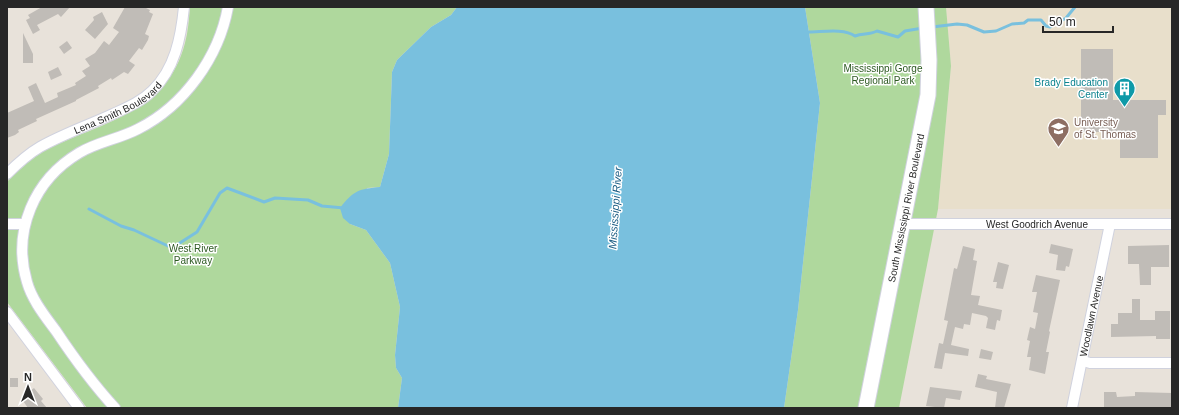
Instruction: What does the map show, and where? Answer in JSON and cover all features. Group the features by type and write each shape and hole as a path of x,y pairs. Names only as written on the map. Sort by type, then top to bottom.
{"street":[{"name":"Lena Smith Boulevard","path":"7,174 40,147 137,102 152,91 173,59 180,42 184,7"},
{"path":"115,408 71,353 34,298 27,283 23,265 22,234 24,224 35,196 48,177 64,163 80,152 127,134 151,122 162,115 191,86 206,65 217,43 228,7"},
{"name":"South Mississippi River Boulevard","path":"866,408 928,95 929,60 926,7"},
{"path":"7,224 24,224"},
{"name":"West Goodrich Avenue","path":"903,224 1172,224"},
{"name":"Woodlawn Avenue","path":"1072,408 1083,361 1110,224"},
{"path":"7,312 79,408"},
{"path":"1083,361 1090,363 1172,363"}],"shaded area":[{"name":"University of St. Thomas","path":"946,7 1172,7 1172,209 938,209 951,66"}],"green space":[{"name":"West River Parkway","path":"190,7 457,7 451,15 431,27 397,60 392,72 389,154 380,187 367,188 350,224 366,230 390,263 400,307 395,355 396,368 402,378 398,408 87,408 7,302 7,182 29,161 39,154 129,113 147,101 163,86 176,67 185,43"},
{"name":"Mississippi Gorge Regional Park","path":"805,7 946,7 951,66 938,209 899,408 784,408 798,310 820,103"}],"water":[{"name":"Mississippi River","path":"457,7 805,7 820,103 798,310 784,408 398,408 402,378 396,368 395,355 400,307 390,263 366,230 350,224 343,218 340,208 353,194 362,190 380,187 389,154 392,72 397,60 431,27 451,15"}],"building":[{"path":"42,7 70,7 61,17 58,14 37,25 40,30 33,34 26,20 30,18 28,15"},
{"path":"125,7 144,7 150,10 149,12 153,14 145,34 149,36 148,40 142,50 139,48 129,61 135,65 128,74 124,72 112,80 111,78 98,86 99,88 76,101 36,119 37,121 18,130 19,132 15,135 7,138 7,113 34,101 28,87 36,83 45,103 58,97 57,93 76,85 75,83 86,76 82,71 90,66 85,59 95,53 104,41 109,45 119,32 113,28"},
{"path":"102,12 108,24 95,39 85,30 94,20 93,17"},
{"path":"23,33 33,54 33,63 23,63"},
{"path":"67,41 72,48 64,54 59,47"},
{"name":"Brady Education Center","path":"1081,49 1113,49 1113,100 1166,100 1166,115 1158,115 1158,158 1120,158 1120,132 1081,132"},
{"path":"58,67 62,75 51,80 48,72"},
{"path":"1051,244 1073,249 1069,267 1066,266 1065,271 1056,270 1058,255 1049,253"},
{"path":"1169,245 1169,267 1151,267 1151,285 1140,285 1139,264 1128,264 1128,246"},
{"path":"963,246 975,249 973,260 977,261 971,295 980,296 978,305 1002,310 1000,321 997,320 995,330 986,328 988,318 986,316 972,313 970,325 964,324 963,329 955,327 951,345 969,349 968,356 945,353 942,369 934,368 939,343 943,344 948,321 944,320 954,268 957,269"},
{"path":"998,262 1009,265 1003,289 996,288 997,282 993,282"},
{"path":"1036,275 1060,280 1049,331 1046,352 1049,352 1045,374 1029,370 1031,357 1027,357 1030,341 1027,340 1030,327 1035,329 1038,313 1033,312 1037,292 1032,292"},
{"path":"1132,299 1140,299 1140,320 1155,320 1155,311 1170,311 1170,339 1156,339 1156,336 1111,337 1111,324 1118,324 1118,313 1132,313"},
{"path":"981,349 993,352 991,360 979,358"},
{"path":"978,374 987,376 986,379 1011,384 1004,408 995,408 997,392 975,387"},
{"path":"10,378 18,378 18,387 10,387"},
{"path":"930,387 962,391 960,400 946,398 944,408 926,406"},
{"path":"34,388 43,399 41,401 47,408 28,408 21,398"},
{"path":"1104,392 1116,392 1117,397 1135,396 1135,392 1172,393 1172,407 1104,408"}],"waterway":[{"path":"932,27 957,24 967,25 984,32 996,31 1012,24 1024,23 1028,20 1041,20 1046,26 1050,27 1066,18 1075,7"},
{"path":"809,32 839,31 855,36 877,31 898,37 905,31 923,28"},
{"path":"89,209 121,226 134,230 168,246 175,246 197,232 220,193 227,188 264,202 275,198 308,200 322,206 344,208"}],"place":[{"name":"Brady Education Center","path":"1124,108"},
{"name":"University of St. Thomas","path":"1058,148"}]}
